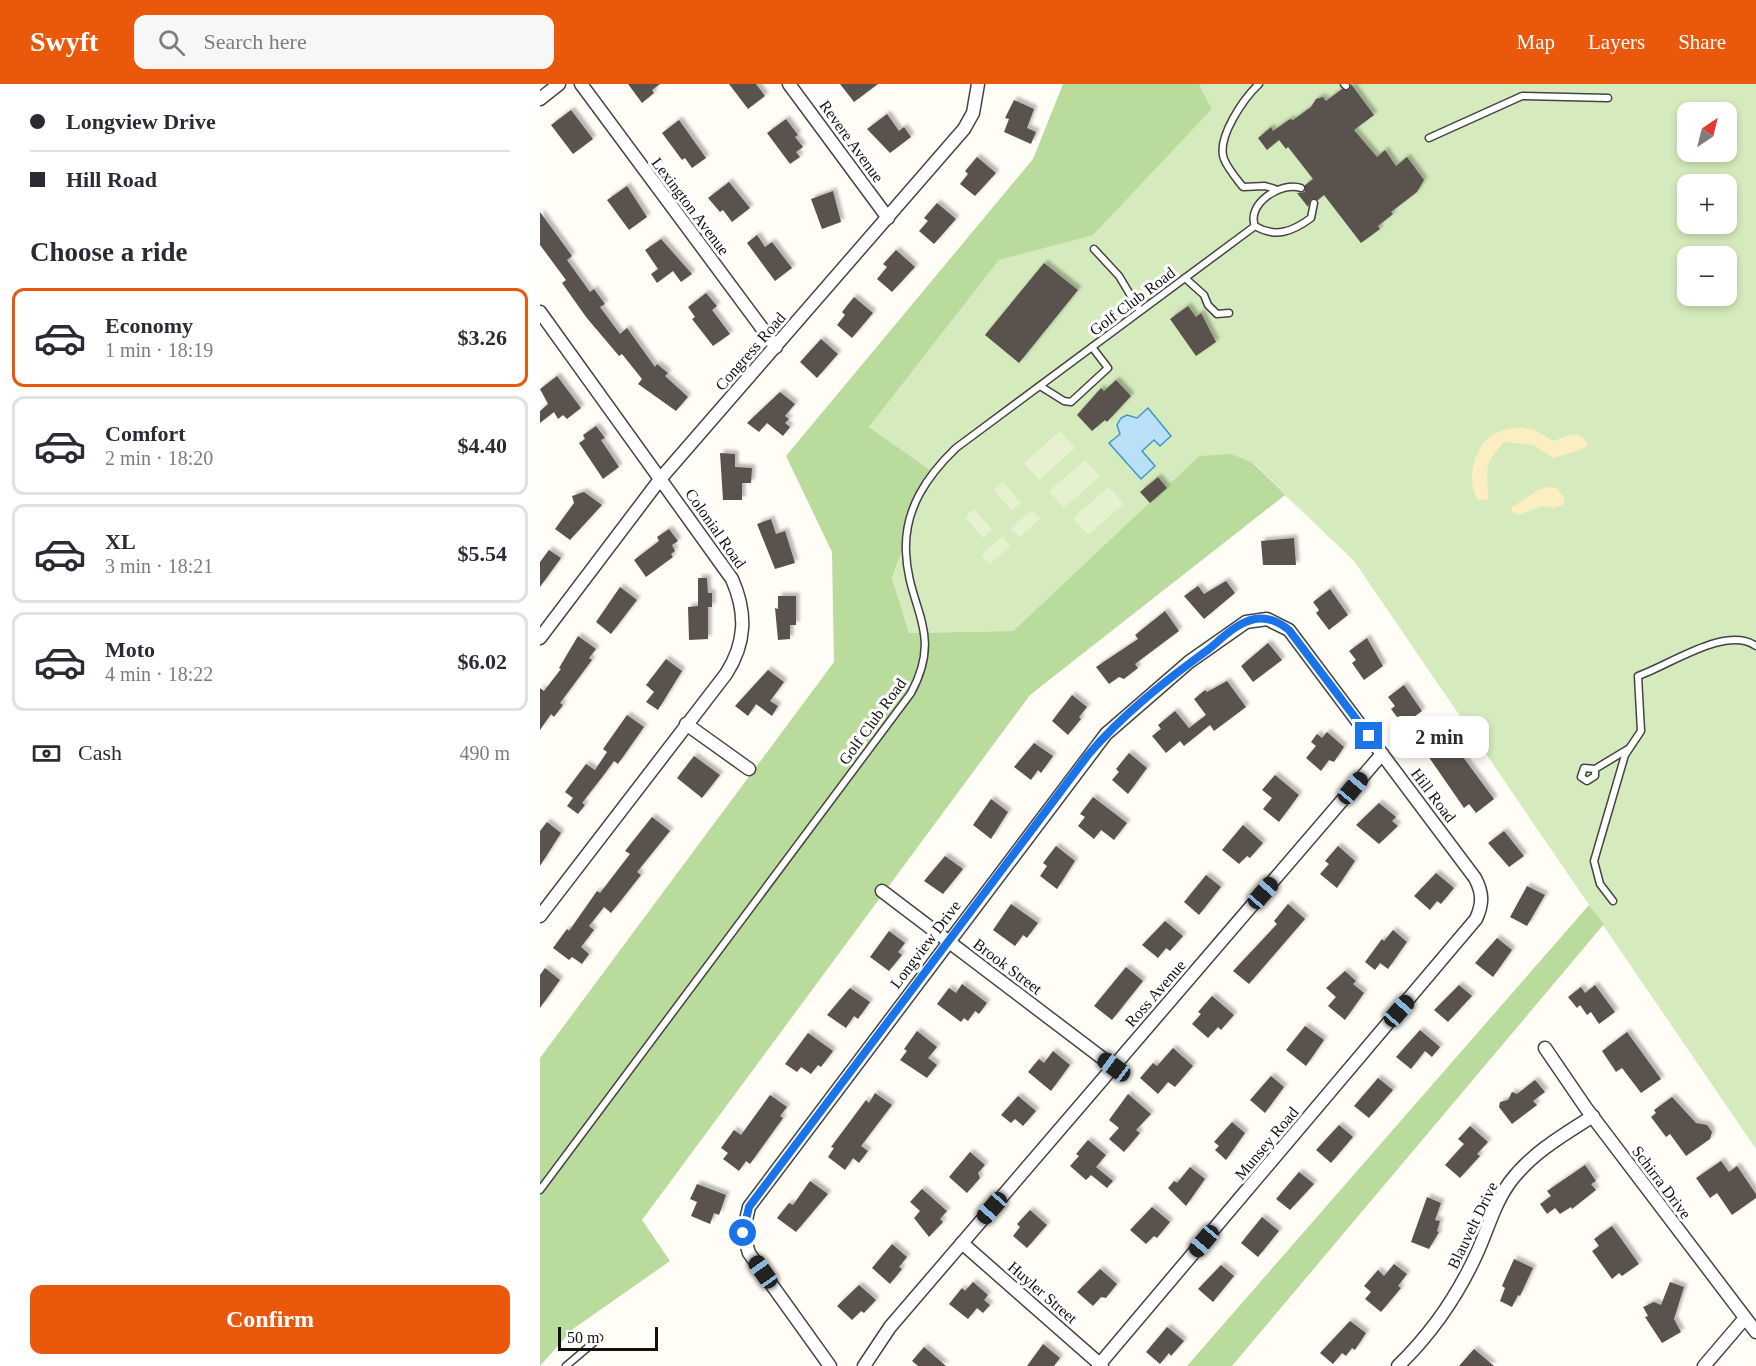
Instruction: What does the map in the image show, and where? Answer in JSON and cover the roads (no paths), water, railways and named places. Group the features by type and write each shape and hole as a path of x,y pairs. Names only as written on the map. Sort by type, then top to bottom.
{"street":[{"path":"540,99 559,84"},
{"name":"Lexington Avenue","path":"580,84 776,347"},
{"name":"Revere Avenue","path":"789,84 888,218"},
{"name":"Congress Road","path":"540,638 661,478 964,129 973,113 978,84"},
{"name":"Colonial Road","path":"540,312 732,579 743,613 740,645 734,660 540,916"},
{"name":"Longview Drive","path":"830,1366 749,1253 743,1233 744,1219 749,1207 1088,755 1126,713 1189,662 1246,622 1267,619 1278,622 1289,630"},
{"name":"Hill Road","path":"1289,630 1475,878 1482,897"},
{"path":"686,724 748,769"},
{"name":"Ross Avenue","path":"864,1366 890,1328 1382,754"},
{"name":"Brook Street","path":"882,891 1114,1067"},
{"name":"Munsey Road","path":"1100,1365 1476,920 1482,897"},
{"name":"Schirra Drive","path":"1545,1048 1593,1116 1756,1332"},
{"name":"Blauvelt Drive","path":"1398,1366 1426,1334 1458,1289 1498,1201 1511,1181 1546,1146 1593,1116"},
{"name":"Huyler Street","path":"962,1243 1100,1365"},
{"path":"1704,1366 1744,1318"}],"lane":[{"path":"1259,84 1235,114 1222,150 1228,167 1243,187 1265,186 1275,189"},
{"path":"1429,138 1522,96 1608,98"},
{"path":"1301,188 1288,185 1275,189 1259,207 1253,221 1255,226 1273,234 1290,230 1311,218 1314,203"},
{"name":"Golf Club Road","path":"540,1190 911,693 922,670 926,644 925,628 906,553 906,535 916,499 926,481 956,448 1255,226"},
{"path":"1094,249 1119,276 1140,311"},
{"path":"1185,278 1204,294 1208,305 1217,314 1229,313"},
{"path":"1040,386 1064,401 1071,402 1108,368 1092,347"},
{"path":"1613,901 1600,884 1594,861 1625,755 1641,731 1638,676 1720,640 1746,639 1756,646"},
{"path":"1595,770 1631,747"},
{"path":"566,1366 599,1338"}],"water":[{"path":"1148,408 1171,436 1160,446 1154,440 1142,451 1155,466 1141,479 1109,443 1120,434 1117,425 1121,418 1127,415 1137,418"}]}
